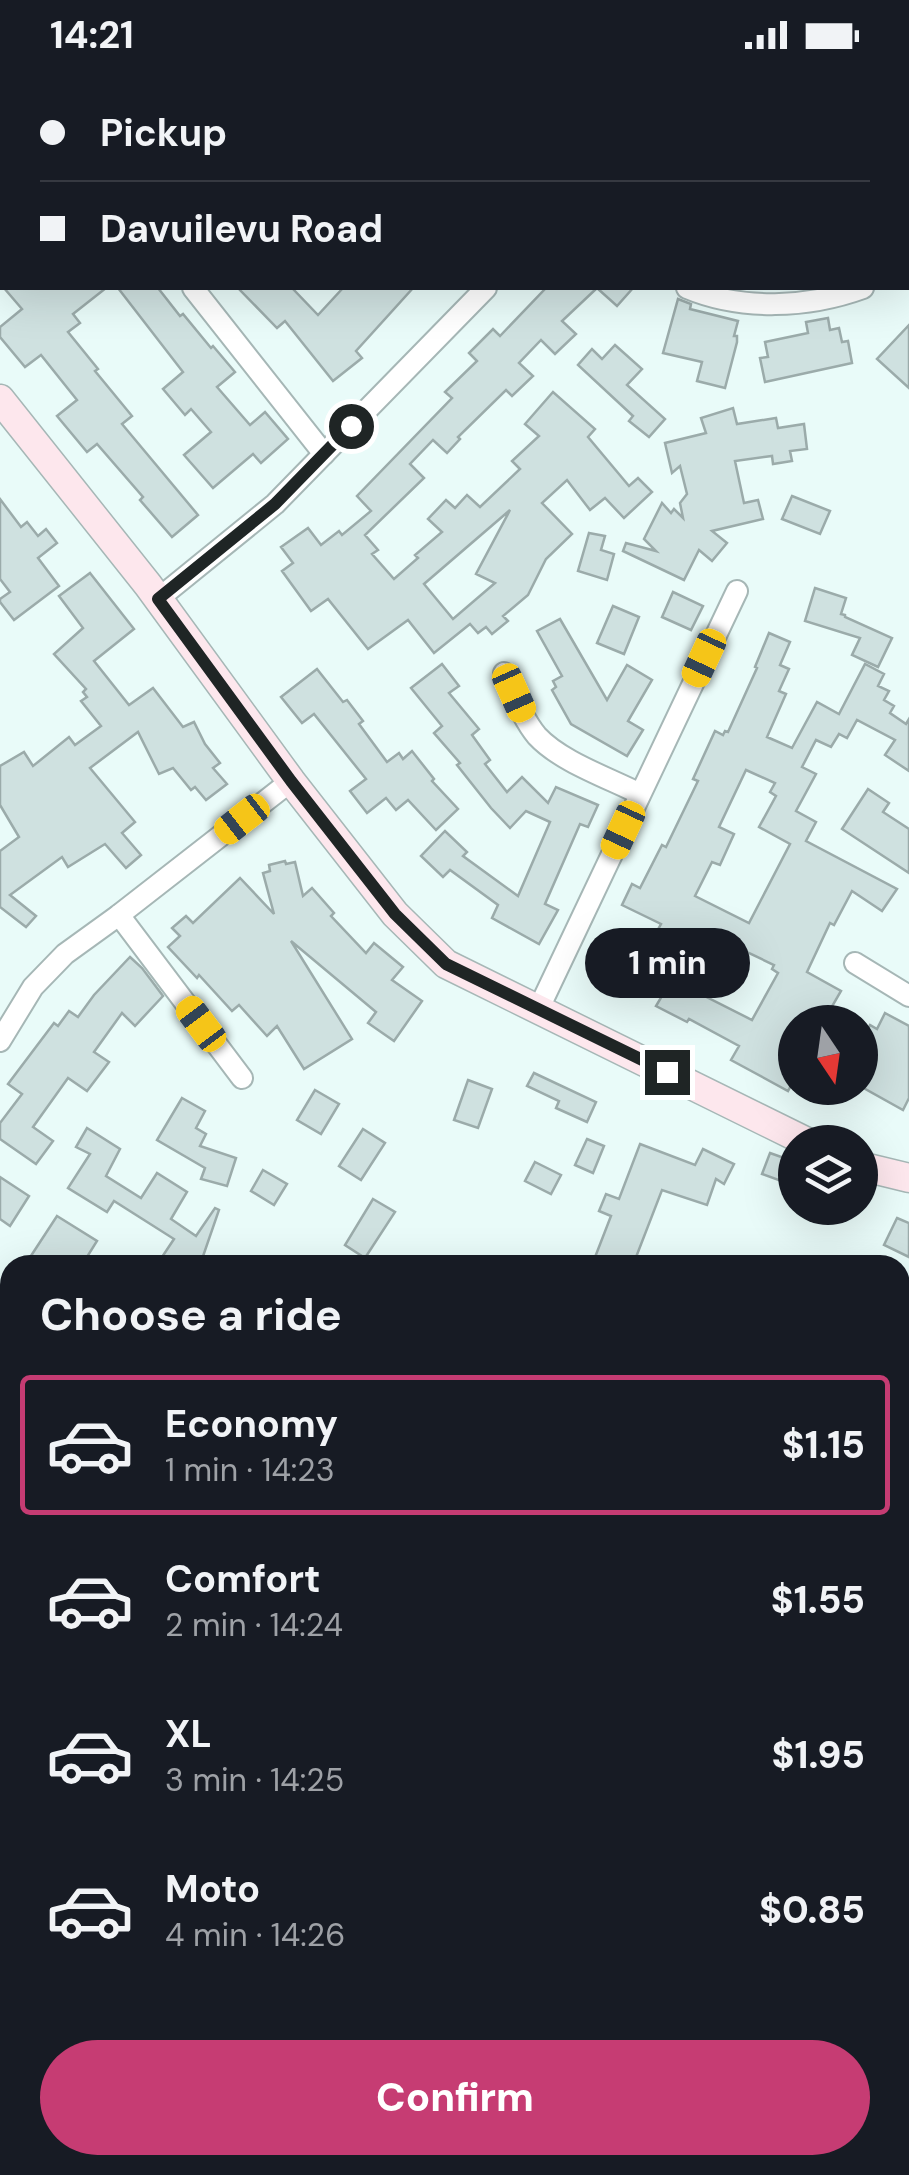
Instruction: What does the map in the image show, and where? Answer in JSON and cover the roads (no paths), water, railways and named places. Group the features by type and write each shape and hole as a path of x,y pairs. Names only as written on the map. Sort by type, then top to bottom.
{"street":[{"path":"195,290 324,454"},
{"path":"158,599 275,504 484,290"},
{"path":"692,290 708,297 775,304 830,298 857,290"},
{"path":"0,399 158,599 291,781 395,914 446,964 778,1128"},
{"path":"538,1008 737,591"},
{"path":"504,673 529,725 547,745 640,794"},
{"path":"0,1041 33,987 65,954 291,781"},
{"path":"119,915 242,1078"},
{"path":"856,963 909,996"},
{"path":"878,1170 909,1178"}]}
